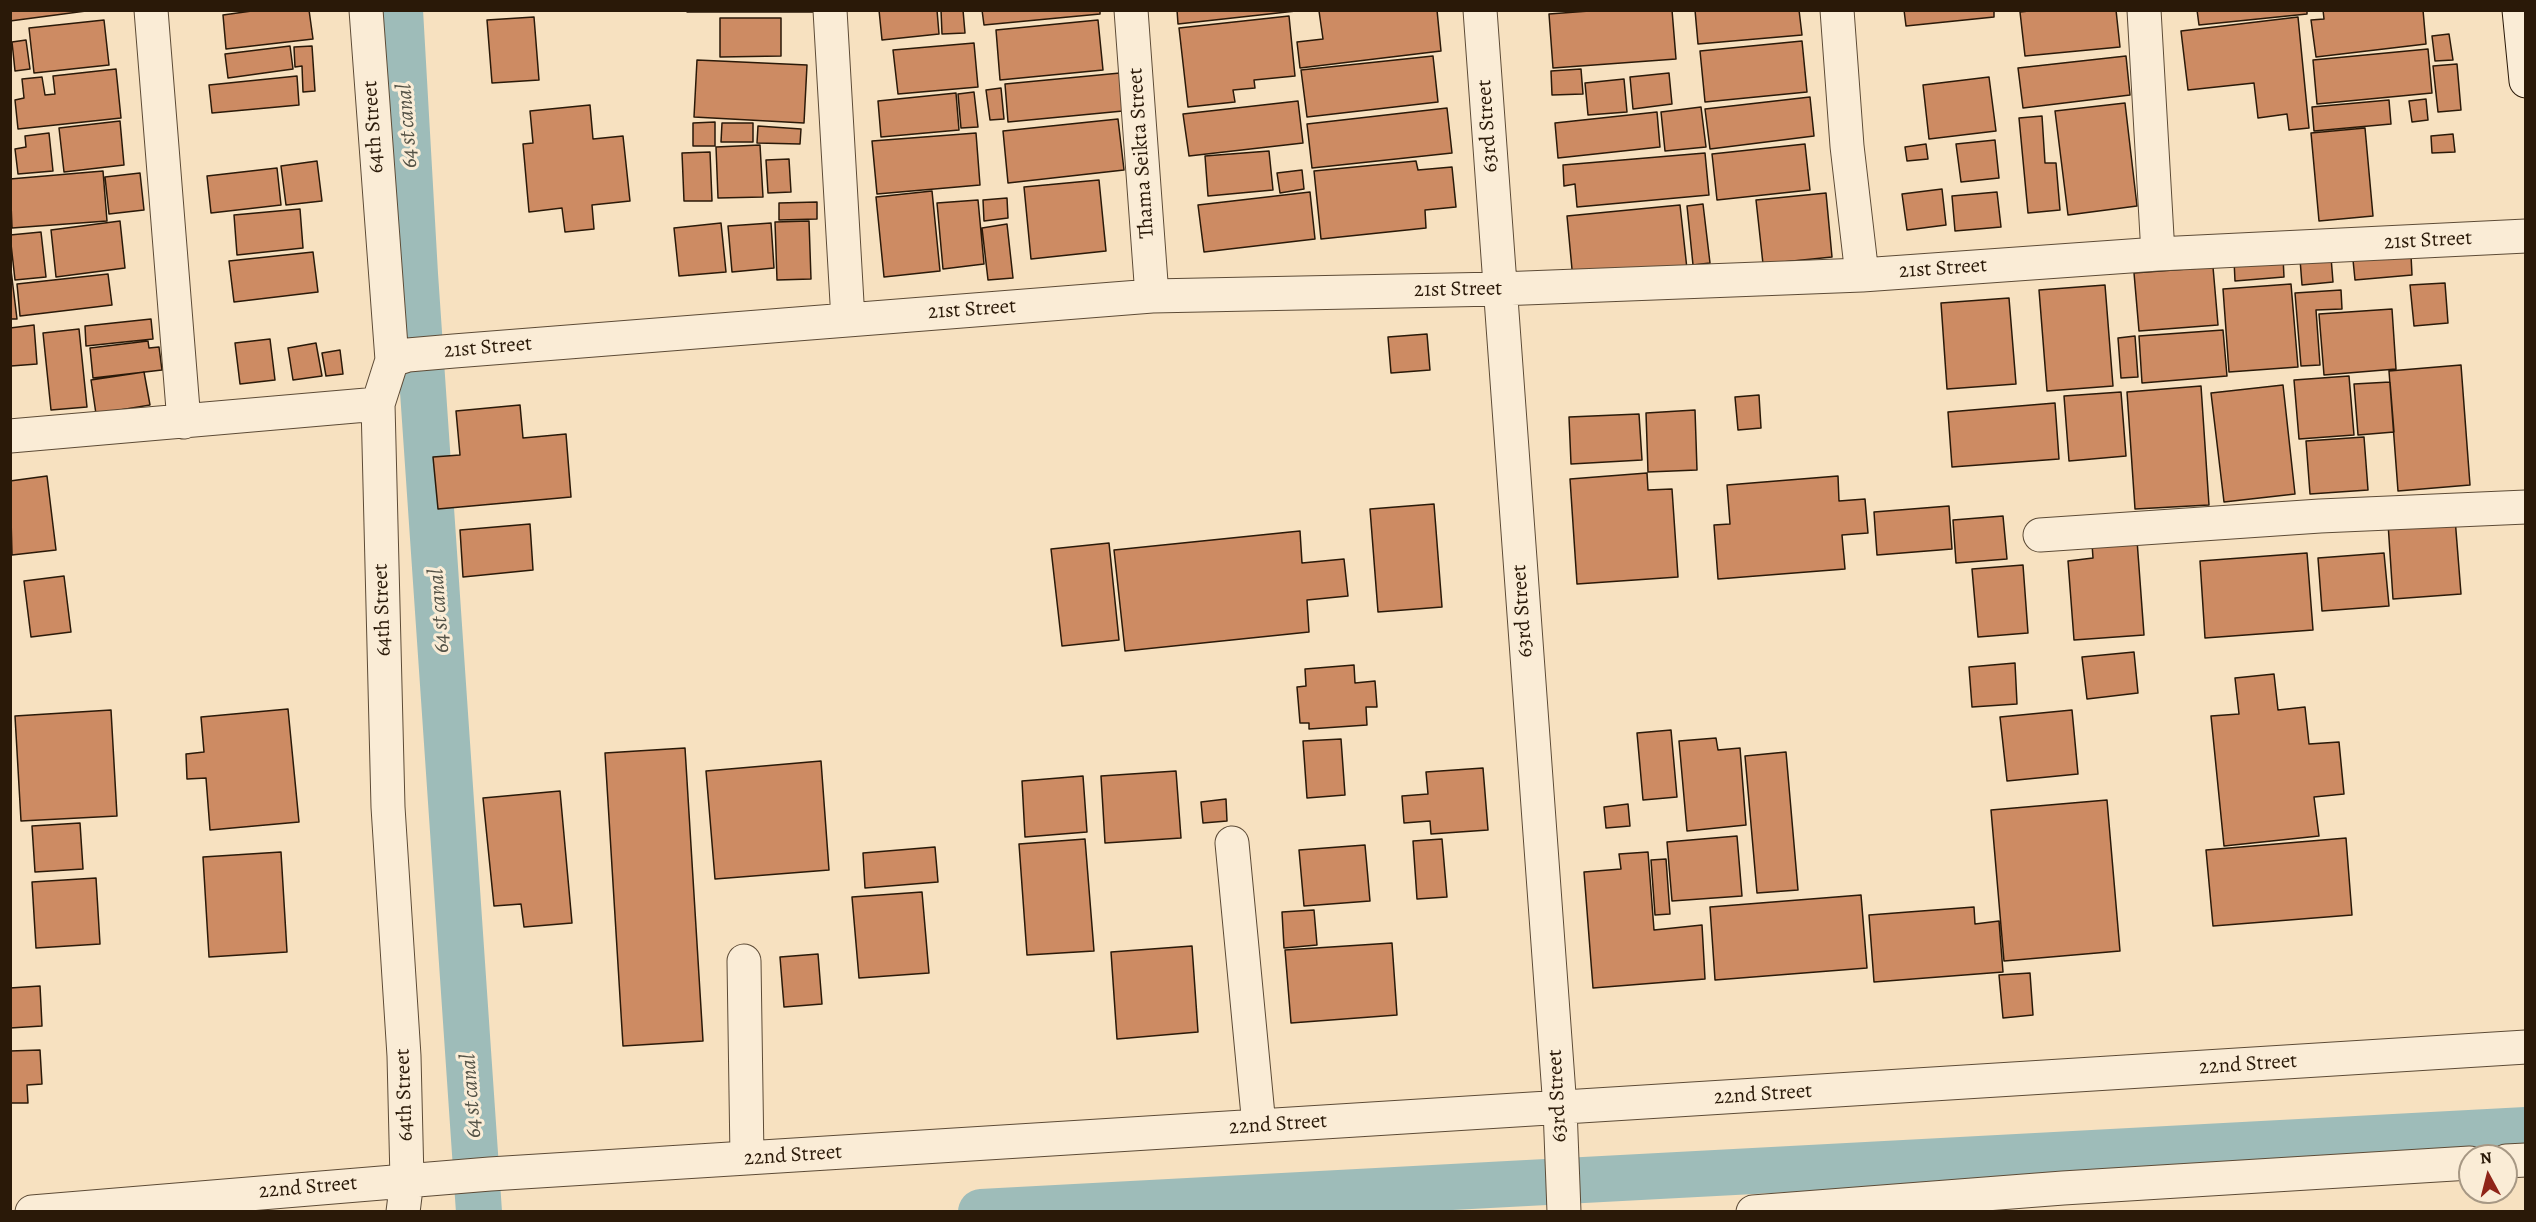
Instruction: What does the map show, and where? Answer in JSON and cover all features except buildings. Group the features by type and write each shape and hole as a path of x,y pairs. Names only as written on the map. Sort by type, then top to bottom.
{"street":[{"path":"151,10 184,422"},
{"name":"64th Street","path":"366,10 400,358 378,404 388,807 413,1195"},
{"path":"830,10 848,320"},
{"name":"Thama Seikta Street","path":"1131,10 1152,297"},
{"name":"63rd Street","path":"1480,10 1560,1108 1564,1204"},
{"path":"1837,10 1847,146 1862,275"},
{"path":"2144,10 2158,254"},
{"path":"2519,10 2526,81"},
{"name":"21st Street","path":"400,358 454,351 1152,297 1499,289 1862,275 2158,254 2526,236"},
{"path":"10,436 378,404"},
{"path":"2040,535 2320,516 2526,507"},
{"path":"1232,843 1258,1126"},
{"path":"744,961 747,1158"},
{"name":"22nd Street","path":"32,1212 413,1195 490,1174 2526,1047"},
{"path":"1753,1212 2063,1188 2458,1164"}],"waterway":[{"name":"64 st canal","path":"400,10 415,274 479,1212"},
{"path":"981,1212 2526,1130"}]}
